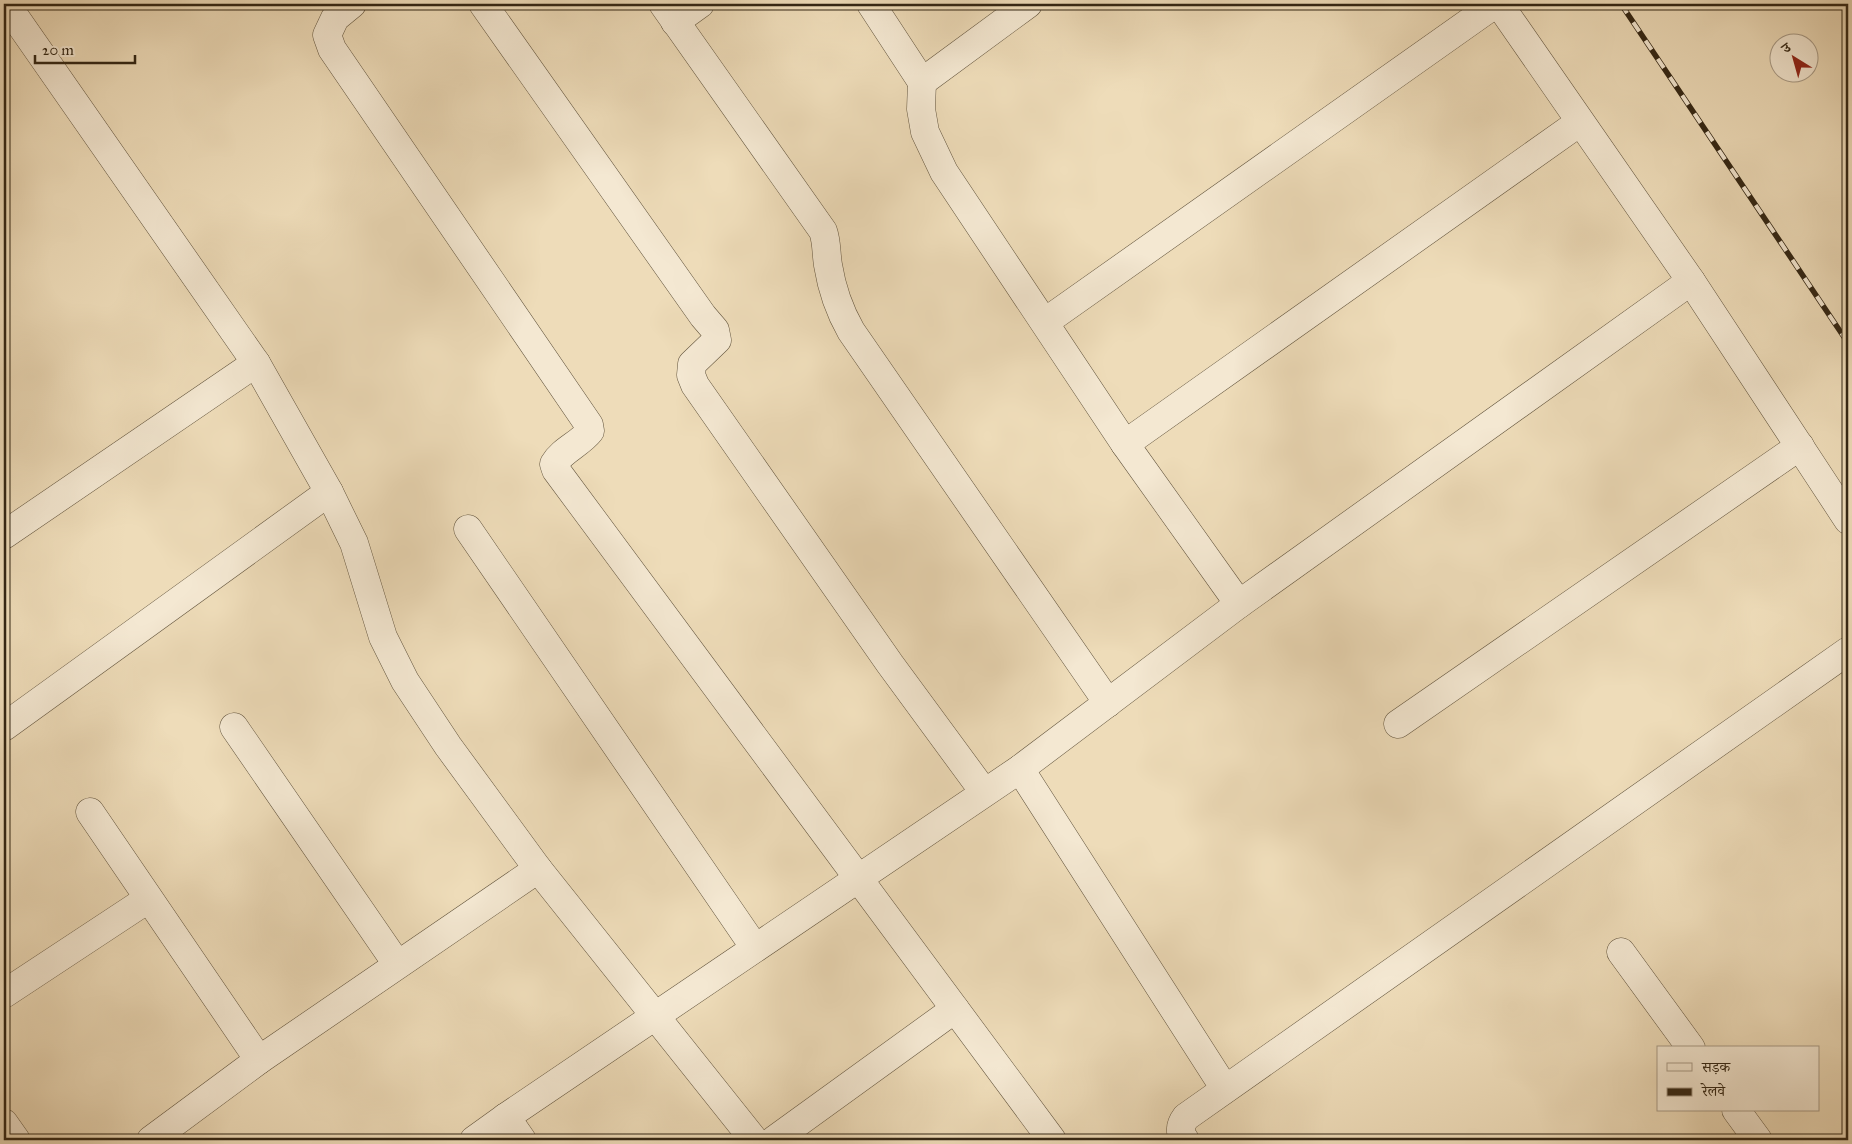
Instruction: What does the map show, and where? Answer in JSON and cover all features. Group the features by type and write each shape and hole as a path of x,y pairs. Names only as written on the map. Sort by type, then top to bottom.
{"street":[{"path":"6,4 256,363 329,492 354,543 383,637 405,681 448,746 538,870 754,1140"},
{"path":"352,4 335,18 327,35 332,49 589,425 590,431 586,436 558,458 554,464 556,470 1052,1140"},
{"path":"483,4 714,330 717,340 692,364 691,375 695,385 890,664 984,792"},
{"path":"700,4 669,13 824,230 827,240 831,286 840,313 1108,703"},
{"path":"871,4 922,82 922,110 925,132 944,172 1125,444 1239,604"},
{"path":"922,82 1028,4"},
{"path":"1045,322 1495,4"},
{"path":"1499,4 1691,281 1848,520"},
{"path":"1125,444 1580,122"},
{"path":"474,1140 655,1015 859,880 1020,769 1239,604 1691,281"},
{"path":"4,536 256,363"},
{"path":"1398,724 1800,446"},
{"path":"4,727 329,492"},
{"path":"468,529 755,948"},
{"path":"1185,1140 1181,1136 1180,1125 1186,1116 1848,651"},
{"path":"234,727 397,964"},
{"path":"1020,769 1225,1089"},
{"path":"90,812 259,1060"},
{"path":"152,1140 259,1060 397,964 538,870"},
{"path":"4,994 148,898"},
{"path":"1621,952 1690,1046"},
{"path":"774,1140 954,1009"},
{"path":"1737,1112 1758,1140"},
{"path":"506,1117 522,1140"},
{"path":"4,1123 16,1140"}],"railway":[{"path":"1621,4 1848,343"}]}
